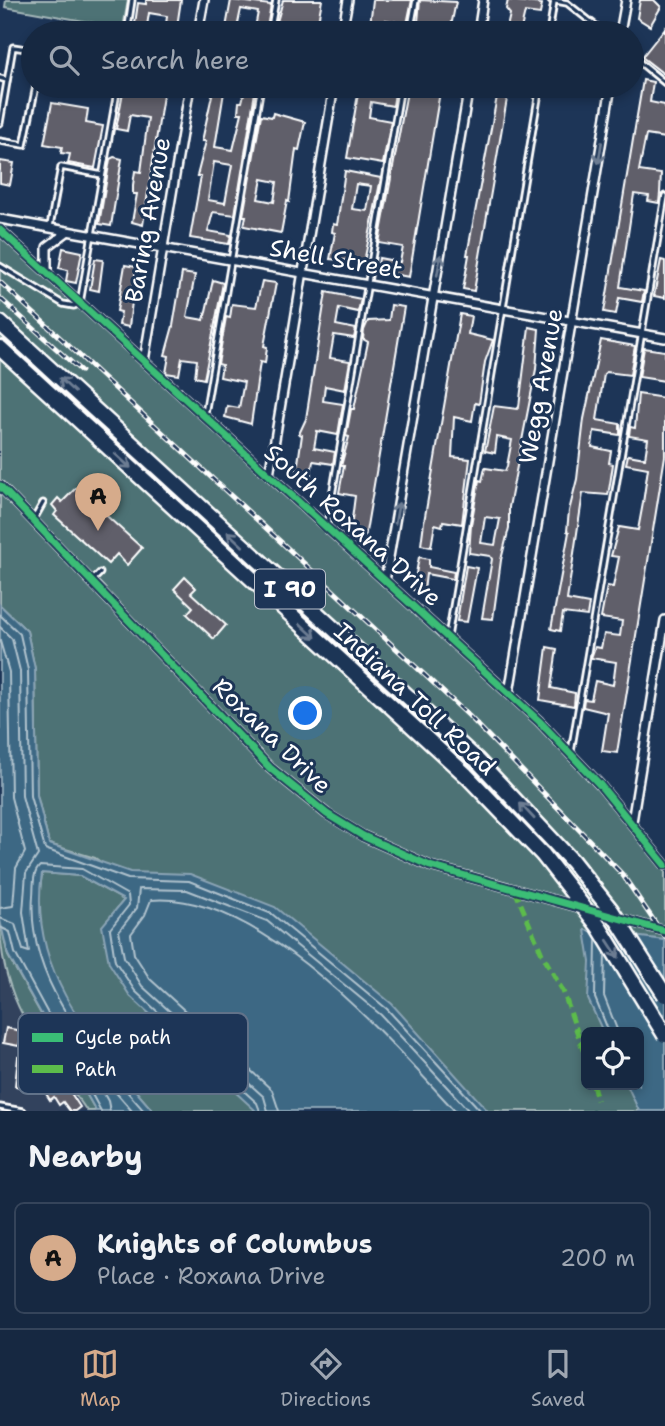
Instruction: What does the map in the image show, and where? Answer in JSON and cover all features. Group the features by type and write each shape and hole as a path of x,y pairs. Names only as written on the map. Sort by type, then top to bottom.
{"highway":[{"name":"Indiana Toll Road","path":"0,323 477,760 572,861 617,919 665,995"},
{"name":"Indiana Toll Road","path":"0,348 466,775 543,855 599,927 665,1035"}],"street":[{"path":"200,21 204,0"},
{"path":"344,21 348,0"},
{"path":"480,21 484,0"},
{"path":"622,21 626,0"},
{"name":"Baring Avenue","path":"144,361 188,98"},
{"path":"269,475 332,98"},
{"path":"385,581 467,98"},
{"name":"Wegg Avenue","path":"509,693 609,98"},
{"name":"Shell Street","path":"0,219 665,338"},
{"name":"South Roxana Drive","path":"0,230 509,693 571,754 632,822 665,865"},
{"path":"47,273 47,247 52,240 68,231"},
{"name":"Roxana Drive","path":"0,486 270,768 302,796 341,823 430,866 665,931"},
{"path":"632,822 665,621"}],"lane":[{"path":"129,21 132,0"},
{"path":"272,21 276,0"},
{"path":"412,21 416,0"},
{"path":"550,21 553,0 568,3 590,21"},
{"path":"0,123 13,47 21,48"},
{"path":"644,65 665,83"},
{"path":"0,78 7,80"},
{"path":"0,141 24,145 34,98"},
{"path":"0,266 63,304 74,306 80,303 116,98"},
{"path":"205,416 259,98"},
{"path":"327,527 399,98"},
{"path":"448,637 538,98"},
{"path":"49,228 61,167 102,175"},
{"path":"571,754 665,196"},
{"path":"33,520 43,503"},
{"path":"91,582 100,573"},
{"path":"0,1107 23,1111"}],"shaded area":[{"path":"0,920 47,1013 18,1013 18,1094 87,1094 96,1111 0,1111"}],"green space":[{"path":"6,0 128,0 124,21 84,21 5,7"},
{"path":"0,230 571,754 665,865 665,1096 661,1111 448,1111 95,858 49,844 37,795 35,669 27,631 0,605"},
{"path":"42,873 80,876 124,900 107,921 202,1013 74,1013 51,967 42,939 39,905"},
{"path":"0,920 8,956 40,1013 22,1013 7,976"},
{"path":"248,1058 303,1111 153,1111 138,1094 248,1094"},
{"path":"75,1094 86,1094 96,1111 87,1111"}],"water":[{"path":"0,605 27,631 35,669 37,795 49,844 130,872 190,874 275,907 392,1004 488,1111 256,1111 237,1094 248,1094 248,1013 149,1013 130,996 109,963 102,926 124,900 80,876 42,873 40,909 45,942 55,973 76,1013 41,1013 8,955 0,920"},
{"path":"585,930 665,940 665,1111 639,1111 629,1090 644,1090 644,1027 601,1027 588,999 590,962"},
{"path":"86,1094 139,1094 153,1111 96,1111"}],"building":[{"path":"146,0 181,0 178,21 166,21 167,16 149,13 148,21 135,21 138,3 146,4"},
{"path":"231,0 271,5 268,21 256,21 258,12 241,9 238,21 227,21"},
{"path":"283,0 322,0 318,21 277,21"},
{"path":"373,0 412,0 408,21 370,21"},
{"path":"420,0 456,2 452,21 418,21"},
{"path":"508,0 542,4 540,14 525,12 523,21 508,21 510,14 506,9"},
{"path":"640,0 654,0 661,7 650,26 637,18"},
{"path":"665,28 665,75 644,59 644,54"},
{"path":"644,80 653,82 650,102 665,105 665,138 646,135 639,171 661,174 659,203 648,201 649,196 634,194 620,287 644,291 642,302 619,298 616,314 604,312 640,98 644,98"},
{"path":"122,98 163,98 143,225 132,222 137,194 133,194 133,185 135,171 141,172 148,118 130,115 127,131 116,129"},
{"path":"211,98 223,98 215,147 233,150 242,113 238,113 239,102 242,102 243,98 254,98 235,215 213,212 208,231 231,235 229,244 190,238 201,176 197,176 206,141 202,141","holes":["214,162 232,165 225,203 208,200"]},
{"path":"357,98 394,98 393,106 371,102 369,117 391,121 383,164 347,158"},
{"path":"406,98 439,98 409,277 377,271 379,258 400,262 403,247 379,243"},
{"path":"497,98 507,98 474,291 463,289"},
{"path":"52,103 88,109 86,123 103,126 95,168 68,163 70,154 61,153 62,147 44,144"},
{"path":"273,113 305,122 299,150 296,149 289,202 287,201 281,233 244,226 246,216 243,216 261,115 272,117","holes":["262,179 277,182 274,202 258,199"]},
{"path":"110,159 122,159 111,226 99,224"},
{"path":"0,161 14,163 10,185 0,183"},
{"path":"345,171 381,178 364,262 330,259 335,233 332,232 333,224 337,225","holes":["356,184 371,186 367,211 352,209"]},
{"path":"63,248 82,252 76,283 66,281 68,270 59,268"},
{"path":"95,259 103,260 99,291 90,289"},
{"path":"661,260 665,261 665,298 654,296"},
{"path":"125,265 136,267 129,327 119,325 121,312 117,311"},
{"path":"182,273 195,275 187,317 204,320 213,280 223,283 204,379 195,377 197,360 182,358 179,375 166,373 169,356 165,355"},
{"path":"262,281 276,283 264,346 267,347 265,363 260,362 251,424 225,417 227,406 239,408 244,382 220,377 222,365 218,364 226,317 230,318 232,304 256,307"},
{"path":"326,292 361,299 358,312 339,308 336,325 356,329 354,338 334,335 330,358 350,361 345,390 325,386 323,401 343,404 338,435 317,431 314,448 335,452 333,464 313,461 310,480 296,477 302,435 299,434 306,419"},
{"path":"391,305 404,307 365,538 350,535 355,496 339,493 344,466 341,466 349,437 346,436 351,409 354,409 368,342 363,339 364,330 368,321 389,320"},
{"path":"460,314 471,316 468,334 493,340 485,362 479,404 475,403 472,421 454,417 452,457 470,459 462,524 443,521 442,526 435,524 431,547 421,545"},
{"path":"529,327 539,329 536,369 509,507 509,528 501,560 493,619 482,618 492,559 490,556 469,553 471,525 479,480 482,481 485,468 505,471 507,466 512,440 497,437 495,453 485,451 494,406 519,407","holes":["485,517 500,519 495,545 481,543"]},
{"path":"601,340 635,346 630,375 604,374 597,420 620,424 620,435 594,431 592,447 611,451 609,463 613,464 610,484 608,495 583,493 567,600 589,604 587,616 563,613 560,631 551,629 569,532 569,511 577,479 584,419"},
{"path":"644,348 665,351 665,381 639,377"},
{"path":"638,394 665,398 665,456 617,753 602,751 608,713 583,707 584,699 591,700 595,681 613,685 616,662 591,658 595,647 601,648 604,634 620,636 622,621 601,618 607,586 613,587 619,557 611,556 619,527 638,530 643,503 648,468 626,464 628,455 645,458 648,439 629,436 630,427 635,428"},
{"path":"76,488 142,548 127,565 117,554 108,564 54,515 57,511 52,505 58,498 62,502"},
{"path":"419,557 429,559 429,567 454,572 453,579 426,574 424,591 413,590"},
{"path":"466,566 477,568 467,622 457,621"},
{"path":"185,577 196,588 191,593 226,625 214,639 187,614 193,607 174,589"},
{"path":"547,647 557,649 551,688 575,693 574,706 540,700"},
{"path":"6,1028 18,1030 18,1046 3,1043"},
{"path":"18,1057 18,1087 15,1086"},
{"path":"46,1094 72,1094 80,1107 70,1111 63,1102 59,1105 54,1097 50,1100"}],"railway":[{"path":"0,282 469,716 622,874 665,937"},
{"path":"0,298 81,371"}],"marked path":[{"path":"515,890 542,954 563,991 581,1043"},
{"path":"594,1090 597,1100"}],"cycle path":[{"path":"0,230 539,721 600,785 665,865"},
{"path":"0,486 270,768 327,814 363,836 430,866 665,931"}],"place":[{"name":"Knights of Columbus","path":"98,531"}]}
